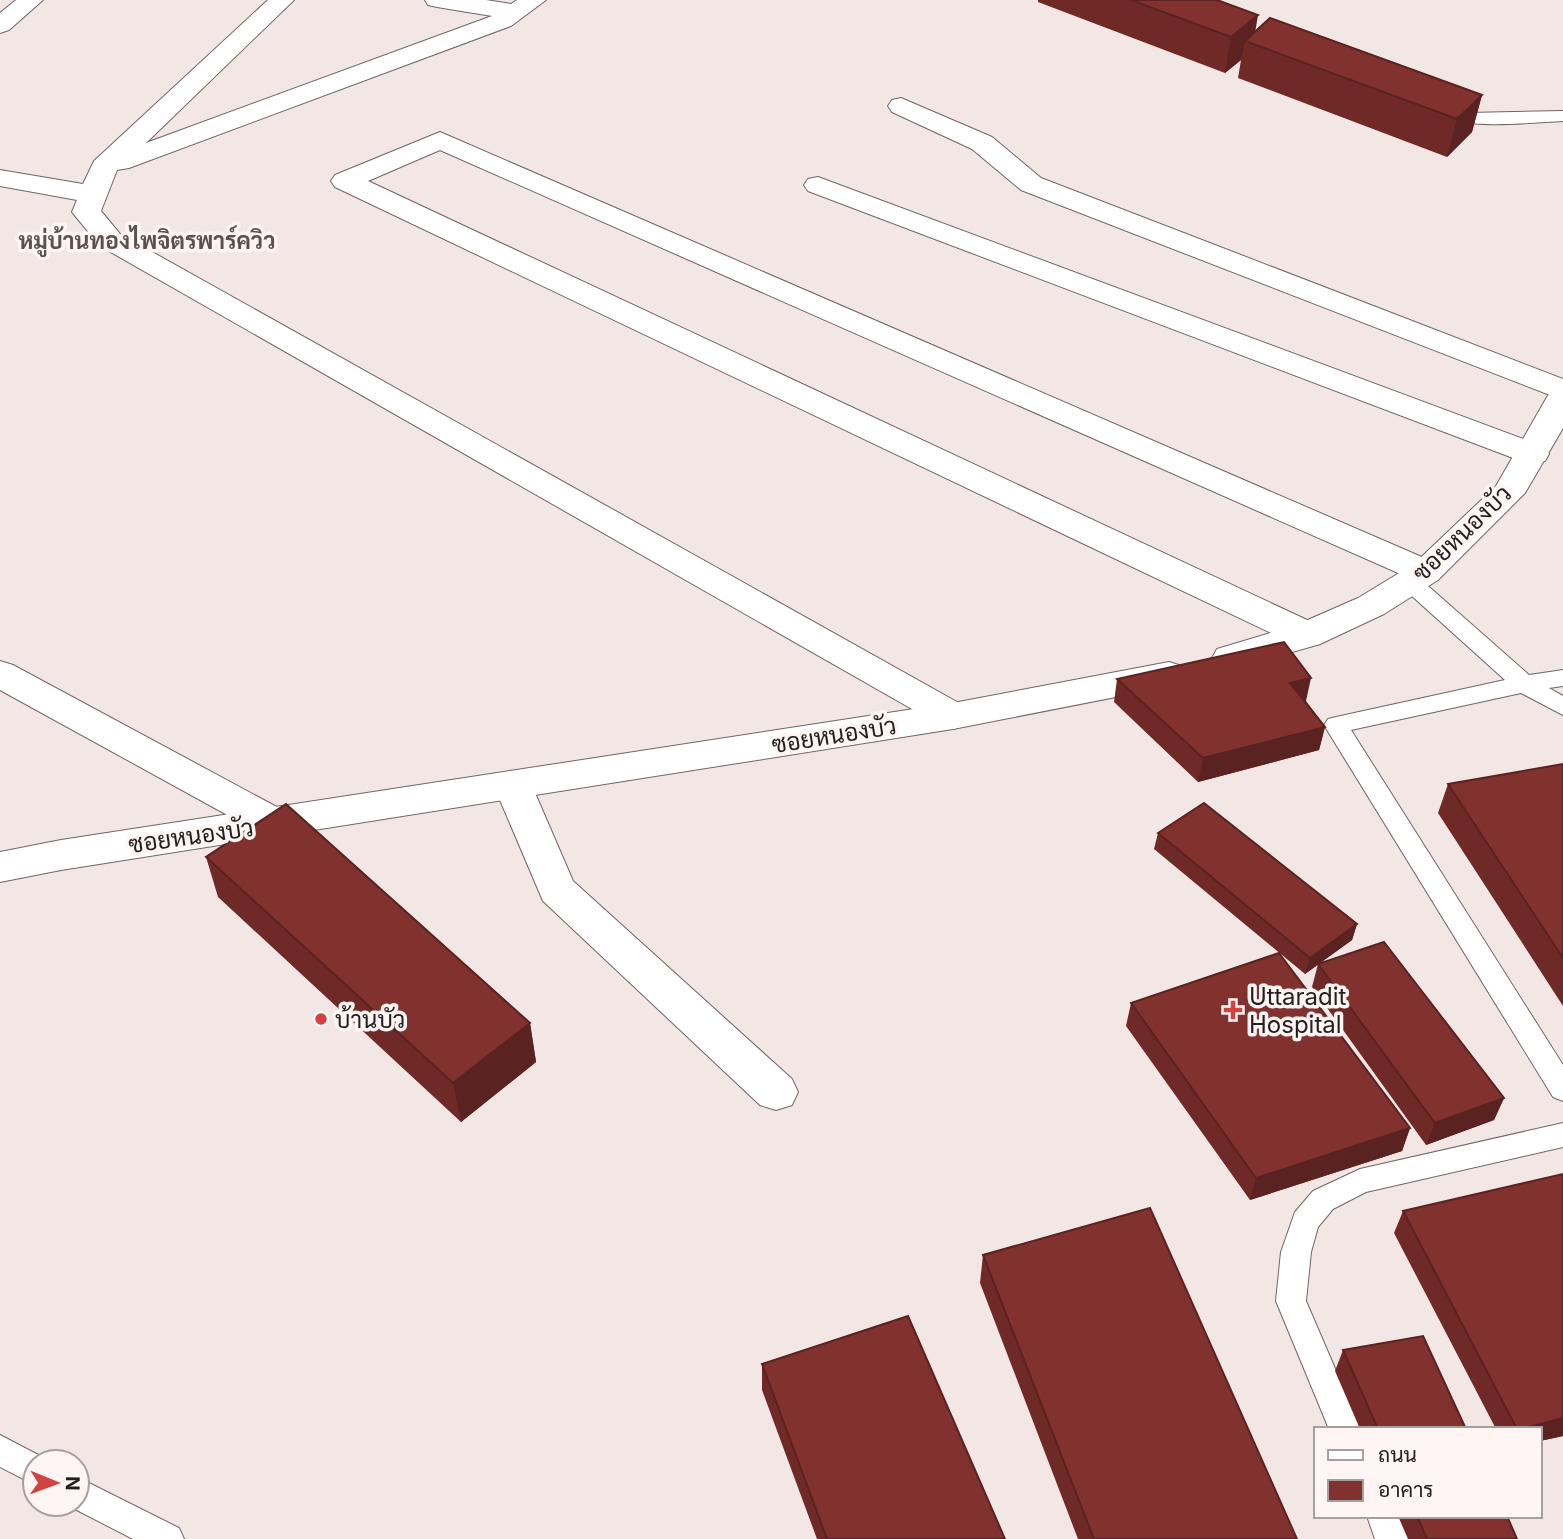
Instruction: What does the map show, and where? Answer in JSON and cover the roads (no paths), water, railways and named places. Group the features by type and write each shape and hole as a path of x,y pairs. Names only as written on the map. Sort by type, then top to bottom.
{"street":[{"path":"0,25 31,0"},
{"path":"282,0 99,181 86,212 110,240 953,716"},
{"path":"437,0 525,6"},
{"path":"0,178 99,181 502,21 525,6"},
{"path":"901,106 982,143 1031,184 1563,390"},
{"path":"1307,635 345,181 440,140 1419,577"},
{"path":"818,185 1533,454"},
{"name":"ซอยหนองบัว","path":"0,867 61,855 953,716 1185,672 1307,635 1371,606 1419,577 1508,493 1533,454 1563,397"},
{"path":"0,674 274,823"},
{"path":"513,786 557,890 776,1092"}],"lane":[{"path":"1426,104 1464,118 1563,116"},
{"path":"1419,577 1524,684 1563,707"},
{"path":"1563,678 1336,725 1563,1089"},
{"path":"1344,1427 1290,1301 1296,1252 1305,1221 1323,1200 1360,1181 1563,1135"},
{"path":"0,1450 21,1462"},
{"path":"91,1500 167,1539"},
{"path":"1384,1518 1392,1539"}],"place":[{"name":"Uttaradit Hospital","path":"1233,1010"},
{"name":"บ้านบัว","path":"321,1019"}],"district":[{"name":"หมู่บ้านทองไพจิตรพาร์ควิว","path":"147,241"}]}
